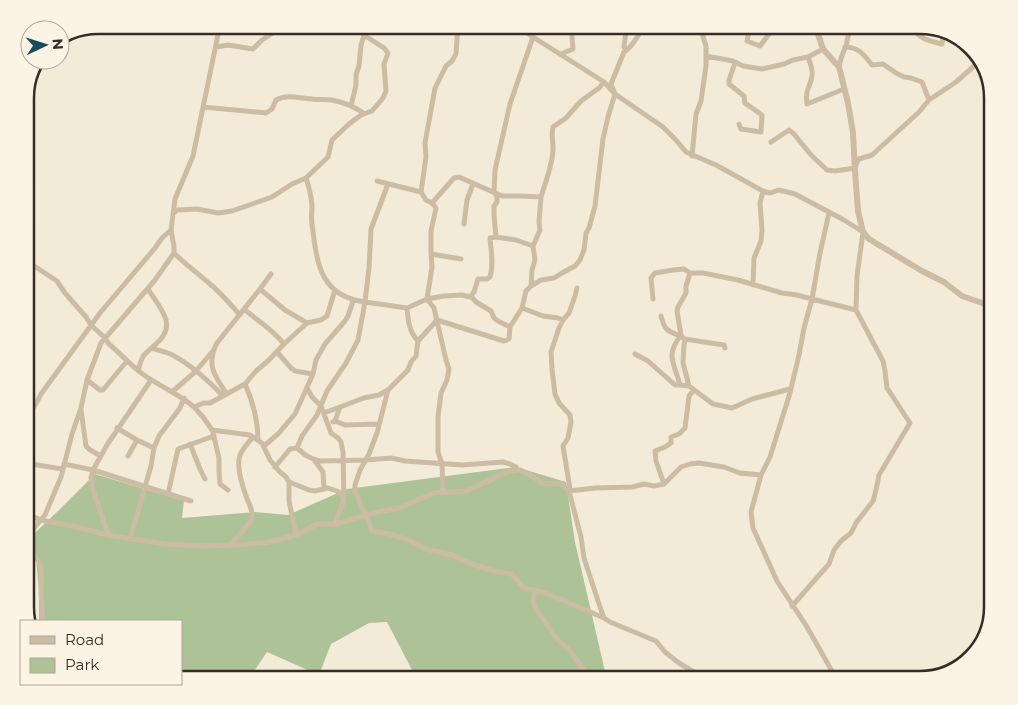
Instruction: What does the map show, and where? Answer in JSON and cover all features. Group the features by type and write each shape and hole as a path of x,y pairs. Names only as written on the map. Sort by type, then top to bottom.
{"street":[{"path":"34,528 45,515 61,477 87,380 101,343 148,289 174,252 171,230 174,199 193,156 218,34"},
{"path":"216,47 228,45 253,49 271,34"},
{"path":"443,491 442,464 438,452 438,417 441,393 448,380 449,369 434,308 427,299 432,267 431,231 436,208 426,200 421,192 426,157 425,143 435,88 446,66 456,54 457,34"},
{"path":"529,34 604,82 615,94 663,127 692,156 716,166 763,191 779,190 795,194 844,220 863,232 869,239 944,282 962,296 984,304"},
{"path":"561,54 573,49 572,34"},
{"path":"625,34 624,47 627,50"},
{"path":"437,320 504,341 509,339 510,327 522,308 526,291 541,280 554,278 575,266 580,260 586,242 586,233 593,215 608,117 615,94 611,84 624,52 639,34"},
{"path":"692,156 696,114 704,86 706,46 702,34"},
{"path":"748,34 746,41 760,46 769,34"},
{"path":"818,34 823,49 839,67"},
{"path":"792,606 828,564 834,550 851,533 856,523 873,501 879,475 910,423 887,388 883,361 856,310 857,276 863,232 858,211 853,133 839,67 848,34"},
{"path":"918,34 925,40 942,44 943,38"},
{"path":"173,214 177,210 186,209 218,213 232,211 272,197 292,184 306,178 328,157 332,140 349,124 376,107 386,91 384,64 388,53 384,48 364,35 351,106"},
{"path":"496,237 494,215 494,206 497,202 497,196 494,192 495,170 510,104 533,37"},
{"path":"846,47 852,47 862,52 872,66 883,64 904,77 922,82 930,100"},
{"path":"706,56 762,69 784,64 823,49"},
{"path":"808,56 812,77 806,94 807,104 844,89"},
{"path":"735,63 728,80 729,84 744,96 745,103 762,115 761,132 742,129 739,124"},
{"path":"855,168 859,159 872,155 930,100 956,82 976,65"},
{"path":"531,286 535,260 533,246 540,230 541,197 552,156 552,127 566,118 581,101 604,82"},
{"path":"203,107 266,113 272,109 276,100 282,97 300,97 330,100 351,106 362,112 362,115"},
{"path":"771,142 789,130 827,170 835,171 855,168"},
{"path":"432,203 454,178 459,177 502,196 541,197"},
{"path":"306,178 310,192 312,225 320,268 325,280 335,290 353,301 407,308 427,299 444,296 471,296 476,302 491,311 494,318 510,327"},
{"path":"377,181 421,192"},
{"path":"297,448 302,436 315,419 327,391 346,363 358,340 369,268 371,229 388,184"},
{"path":"464,224 467,200 473,184"},
{"path":"753,285 754,258 761,242 760,203 763,191"},
{"path":"829,213 799,355 770,457 761,475 751,512 753,528 777,581 832,671"},
{"path":"34,407 41,394 91,325 162,238 171,230"},
{"path":"471,296 478,279 490,277 492,263 490,238 516,240 533,246"},
{"path":"174,252 187,266 216,289 240,315"},
{"path":"431,254 461,259"},
{"path":"34,266 57,281 91,325 138,370 151,380 184,398 203,417 213,433 219,458 220,484 228,490"},
{"path":"653,300 651,278 655,273 684,269 690,273 703,273 738,280 782,293 856,310"},
{"path":"689,386 683,363 684,345 677,312 678,306 686,293 690,273"},
{"path":"172,392 196,371 212,352 271,274"},
{"path":"577,288 569,313 563,320 551,352 555,394 570,415 571,422 568,438 563,446 569,491 581,537 584,558 604,618"},
{"path":"138,370 143,356 166,333 167,322 163,312 148,289"},
{"path":"260,289 285,310 307,323"},
{"path":"194,407 210,403 244,384 307,323 322,320 327,316 335,290"},
{"path":"264,446 278,434 295,414 313,374 316,360 326,344 345,321 353,301"},
{"path":"407,308 408,323 418,341"},
{"path":"522,308 543,316 563,320"},
{"path":"244,309 270,329 284,344"},
{"path":"662,316 666,329 670,333 724,345 725,348"},
{"path":"324,413 364,398 379,395 388,390 408,370 416,356 418,341 437,320"},
{"path":"680,385 670,356 676,341 683,337"},
{"path":"152,348 174,355 225,395"},
{"path":"212,352 214,374 225,395"},
{"path":"276,352 295,371 313,374"},
{"path":"635,354 648,361 675,385 689,386 712,404 732,408 773,392 790,389"},
{"path":"87,380 100,390 103,390 128,360"},
{"path":"108,535 93,490 91,478 93,470 117,428 151,380"},
{"path":"230,546 252,517 252,511 241,479 239,460 240,454 256,438 258,425 252,399 244,384"},
{"path":"307,388 312,397 321,406 332,434 341,442 344,501 336,524"},
{"path":"388,390 377,433 355,485 355,492 372,532 390,534 426,548 452,555 477,566 512,574 523,588 553,596 656,641 679,664 691,671"},
{"path":"664,484 655,451 665,448 671,443 671,437 679,434 684,428 689,396 694,390"},
{"path":"130,539 151,466 154,448 159,436 180,408 184,398"},
{"path":"335,421 340,407"},
{"path":"81,408 86,446 100,456"},
{"path":"327,423 335,421 345,425 378,424"},
{"path":"117,428 154,448"},
{"path":"168,494 178,449 213,433 250,435 262,443 270,460 289,482 289,501 296,535"},
{"path":"128,456 138,440"},
{"path":"190,444 205,479"},
{"path":"275,467 290,449 297,448 315,461 323,472 324,489"},
{"path":"315,461 391,458 405,461 462,465 503,462 516,468"},
{"path":"34,517 130,539 164,544 230,546 269,542 296,535 317,524 336,524 399,508 434,492 467,491 506,472 520,470 542,483 561,484 569,491 595,488 632,488 644,484 654,486 664,484 681,467 699,463 724,467 740,473 761,475"},
{"path":"34,464 93,470 191,501"},
{"path":"289,482 315,492 328,488 337,491 342,494 344,501"},
{"path":"34,556 39,563 41,574 42,620"},
{"path":"536,590 533,602 536,609 558,640 569,650 584,671"}],"green space":[{"path":"516,467 566,482 575,542 605,671 411,671 387,622 369,623 331,644 321,671 310,671 267,652 254,671 182,671 182,620 39,620 39,591 36,559 34,557 34,534 95,474 184,501 182,518 255,512 288,515 347,489"}]}
